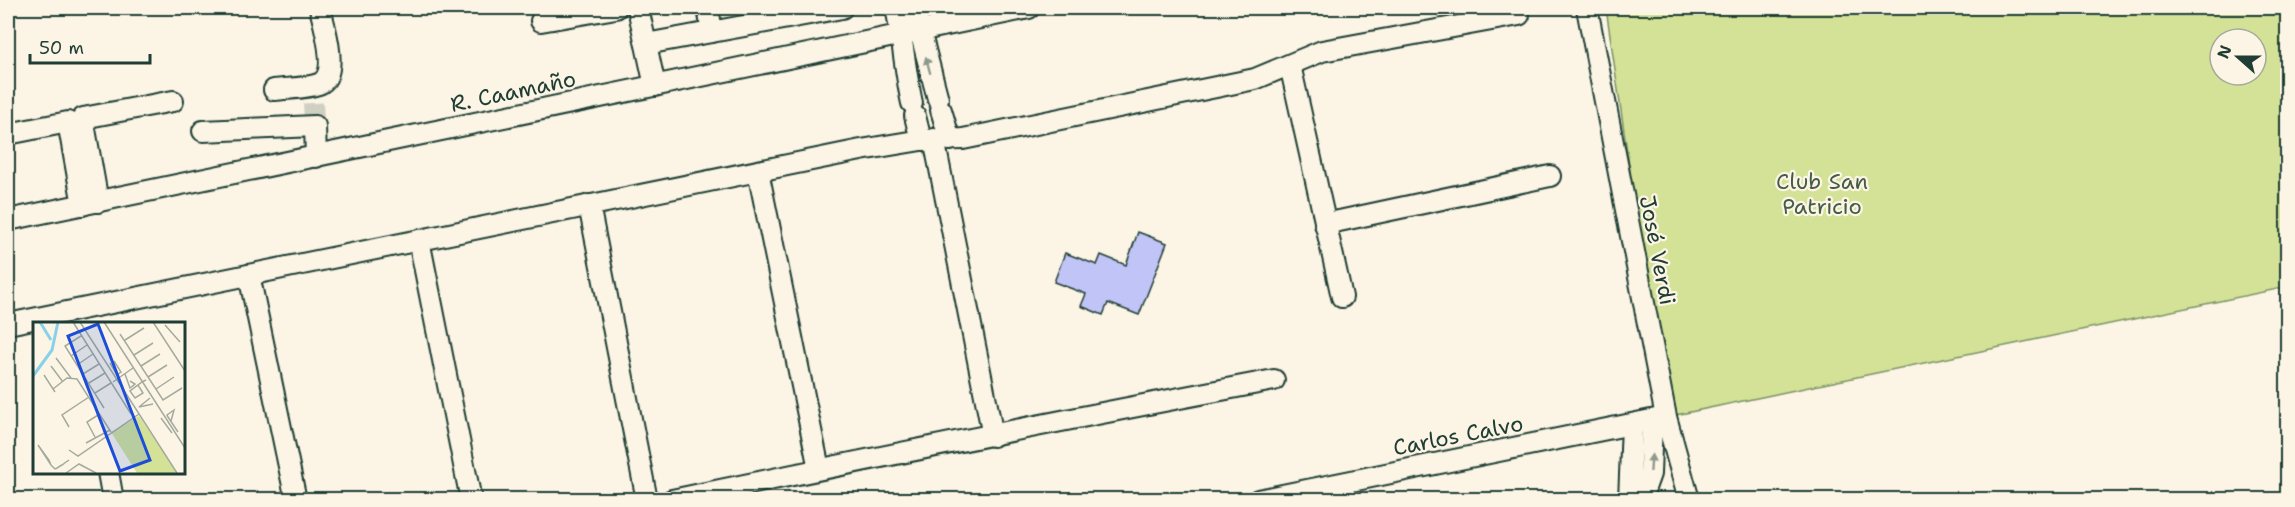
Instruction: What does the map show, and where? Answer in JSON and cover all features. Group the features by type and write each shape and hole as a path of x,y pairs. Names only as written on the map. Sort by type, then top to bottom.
{"street":[{"path":"316,157 313,109 320,83 327,77 330,69 320,8"},
{"path":"541,21 616,8"},
{"path":"638,8 655,86"},
{"path":"708,8 712,32"},
{"path":"646,44 712,32 783,13 842,8"},
{"path":"896,8 910,33 939,105 935,140 993,436"},
{"path":"914,8 906,76 914,110 935,140"},
{"name":"R. Caamaño","path":"8,220 1029,8"},
{"name":"José Verdi","path":"1587,8 1659,419 1689,500"},
{"path":"8,324 75,317 249,275 589,205 758,171 1255,79 1322,51 1519,15"},
{"path":"1290,65 1342,297"},
{"path":"274,90 313,109"},
{"path":"8,134 173,101"},
{"path":"203,131 313,109"},
{"path":"75,120 91,203"},
{"path":"758,171 819,469"},
{"path":"1326,224 1550,176"},
{"path":"589,205 647,500"},
{"path":"419,240 471,500"},
{"path":"249,275 296,500"},
{"path":"672,500 1274,380"},
{"path":"1630,500 1646,488 1659,419"},
{"name":"Carlos Calvo","path":"1258,500 1659,419"},
{"path":"1630,500 1632,425"},
{"path":"108,474 113,500"}],"green space":[{"name":"Club San Patricio","path":"1606,8 2287,8 2287,287 1666,417"}],"building":[{"path":"1138,232 1167,243 1139,315 1108,303 1103,315 1081,306 1086,294 1054,282 1065,253 1097,265 1101,255 1126,265"}],"tunnel":[{"path":"313,103 314,120"}]}
